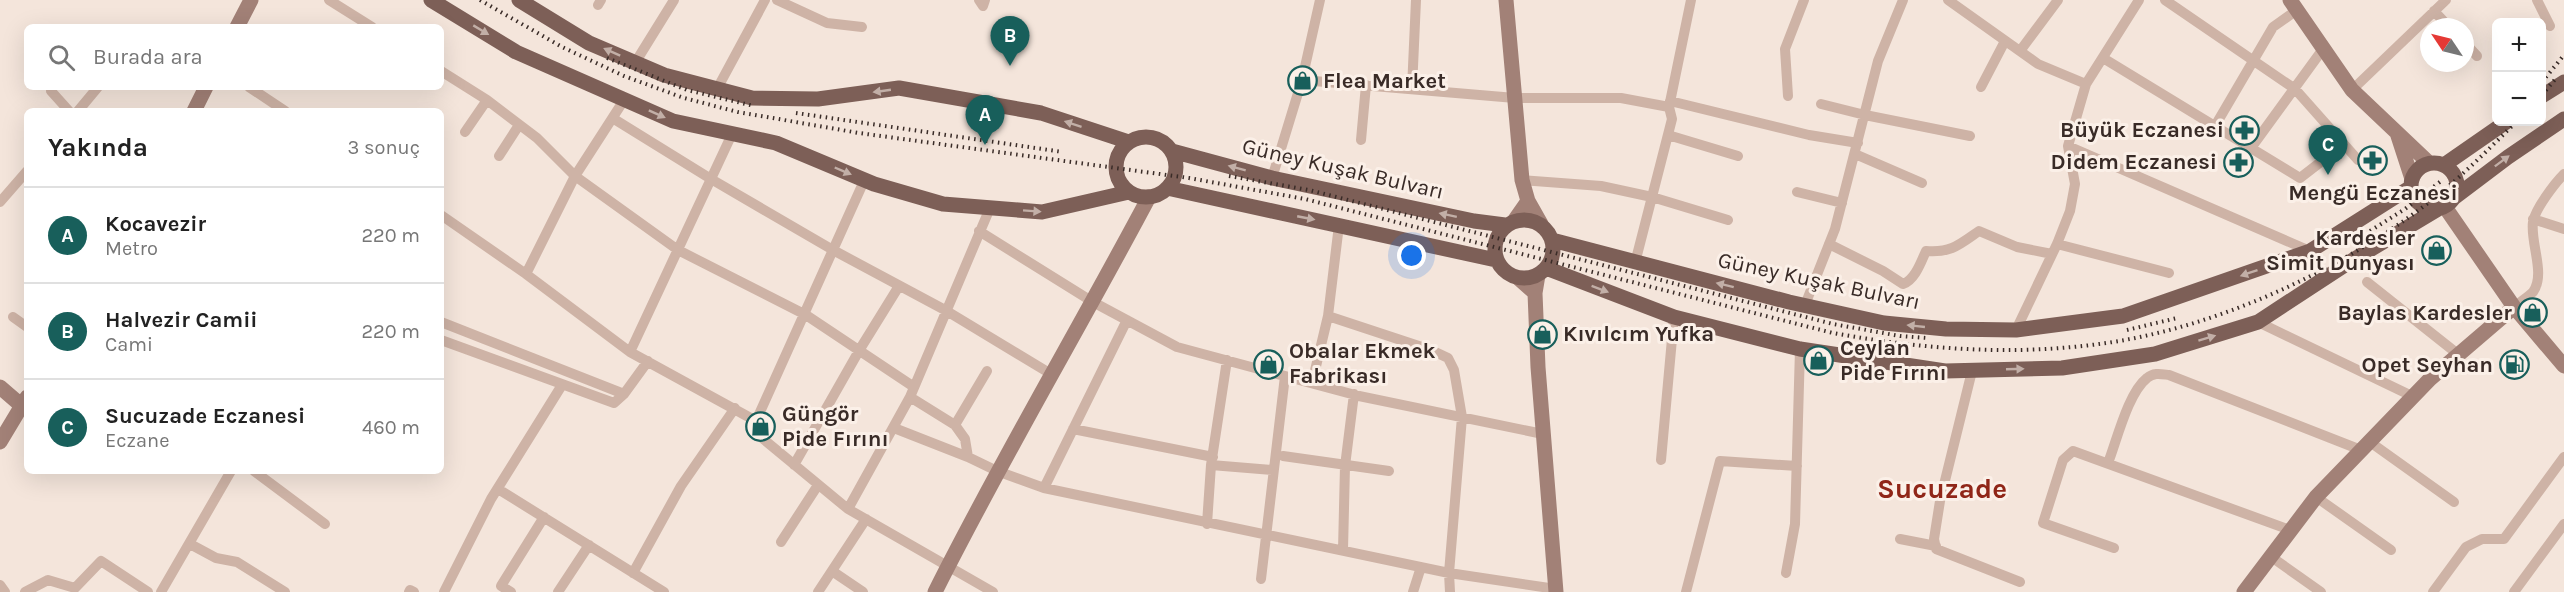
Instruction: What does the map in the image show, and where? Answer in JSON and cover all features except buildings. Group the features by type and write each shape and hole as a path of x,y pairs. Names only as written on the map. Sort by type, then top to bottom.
{"main road":[{"path":"431,0 516,51 673,121 776,143 864,181 943,204 1042,212 1129,192 1149,196 1158,194 1167,188 1176,170 1172,151 1156,138 1137,138 1129,142 1118,158 1116,167 1118,176 1129,192"},
{"path":"519,0 589,43 635,63 664,75 752,98 818,99 899,88 1041,113 1129,142"},
{"path":"1506,0 1522,180 1528,201 1552,240 1553,250 1542,271 1535,293 1543,434 1556,590"},
{"path":"238,24 247,2"},
{"path":"2293,5 2352,90 2397,133 2455,175 2457,182 2446,204 2430,209 2416,201 2397,133"},
{"path":"2546,93 2564,82"},
{"path":"195,108 203,90"},
{"path":"1518,278 1528,278 1542,271 1674,317 1800,349 1945,371 2062,368 2155,354 2258,322 2348,263 2446,204 2508,157 2564,119"},
{"path":"2412,183 2416,172 2437,164 2499,126"},
{"name":"Güney Kuşak Bulvarı","path":"1172,151 1272,178 1474,221 1509,223"},
{"name":"Güney Kuşak Bulvarı","path":"1552,240 1635,263 1884,323 1946,329 2016,330 2123,316 2310,251 2412,183"},
{"path":"1167,188 1496,260"},
{"path":"935,592 998,471 1093,302 1149,196"},
{"path":"1528,201 1495,241 1496,260 1501,268 1518,278 1535,293"},
{"path":"2446,204 2514,306 2564,366"},
{"path":"1509,223 1523,219 1541,224"},
{"path":"2244,592 2316,497 2414,397 2514,306"},
{"path":"0,387 24,402 0,442"}],"street":[{"path":"329,0 365,24"},
{"path":"635,63 674,0"},
{"path":"717,89 765,0"},
{"path":"777,0 827,22 862,27"},
{"path":"979,0 983,6 986,0"},
{"path":"1272,178 1302,80 1320,0"},
{"path":"1412,89 1416,0"},
{"path":"1635,263 1672,119 1670,104 1691,0"},
{"path":"1788,96 1785,49 1804,0"},
{"path":"1805,305 1829,244 1842,202 1878,61 1904,0"},
{"path":"2020,51 2058,0"},
{"path":"2016,330 2070,211 2074,184 2068,146 2086,84 2139,0"},
{"path":"2165,0 2295,88 2358,160"},
{"path":"2352,90 2446,0"},
{"path":"2536,0 2550,26"},
{"path":"1954,2 2038,64 2086,84"},
{"path":"2215,126 2273,27 2293,5"},
{"path":"2434,12 2440,18"},
{"path":"1981,87 2005,41"},
{"path":"2251,148 2323,49"},
{"path":"2474,53 2477,56"},
{"path":"2103,58 2300,178 2344,144"},
{"path":"444,73 487,100 519,125 575,176 678,250 806,315 860,349 955,425 965,439 968,457"},
{"path":"1302,80 1515,98 1621,98 1670,104 1857,148 1922,183"},
{"path":"1361,140 1366,86"},
{"path":"80,108 94,90"},
{"path":"254,90 280,108"},
{"path":"51,91 66,108"},
{"path":"465,132 487,100"},
{"path":"526,274 575,176 614,119 624,100"},
{"path":"1821,104 1970,136"},
{"path":"614,119 711,179 833,250 945,310 1051,374"},
{"path":"499,156 519,125"},
{"path":"630,352 732,134"},
{"path":"1668,135 1738,156"},
{"path":"2068,146 2310,251"},
{"path":"0,202 24,174"},
{"path":"2514,306 2532,292 2538,282 2532,237 2533,219 2555,183 2564,174"},
{"path":"1522,180 1601,186 1652,197 1728,220"},
{"path":"864,181 806,315 756,421 756,433 848,509 993,592"},
{"path":"1797,192 1842,202"},
{"path":"848,509 912,392 990,208"},
{"path":"444,217 526,274 630,352 756,421"},
{"path":"2533,219 2564,229"},
{"path":"1312,383 1328,316 1339,225"},
{"path":"979,231 1093,302 1177,347 1354,394 1543,434"},
{"path":"1829,244 1883,271 1903,284 1910,281 1926,251 1940,252 1955,248 1979,231 2018,247 2054,249 2169,273"},
{"path":"2367,282 2459,355"},
{"path":"794,465 899,286"},
{"path":"1328,316 1431,350 1448,358 1454,370 1462,417 1449,573 1450,592"},
{"path":"13,317 24,325"},
{"path":"1661,460 1674,317"},
{"path":"1044,488 1127,320"},
{"path":"2258,322 2414,397"},
{"path":"444,323 624,394"},
{"path":"444,341 614,403 624,394 648,362"},
{"path":"1786,573 1795,524 1800,349"},
{"path":"1207,524 1212,461 1227,360"},
{"path":"1972,370 1940,501 1934,539 1936,549 2020,582"},
{"path":"955,425 987,371"},
{"path":"2108,463 2134,397 2147,378 2157,373 2169,375 2365,446 2454,502"},
{"path":"1261,579 1285,376"},
{"path":"444,592 498,489 562,385"},
{"path":"1343,550 1345,466 1354,394"},
{"path":"633,573 681,486 735,408"},
{"path":"894,428 1044,488 1449,573 1556,590"},
{"path":"1073,429 1212,461 1273,470"},
{"path":"2114,548 2043,523 2063,460 2073,451 2290,530"},
{"path":"1283,456 1389,471"},
{"path":"2433,592 2466,547 2482,539 2504,539 2564,457"},
{"path":"1686,592 1720,461 1797,466"},
{"path":"161,592 229,474"},
{"path":"258,474 325,525"},
{"path":"781,542 818,485"},
{"path":"498,489 664,592"},
{"path":"2316,497 2391,550"},
{"path":"511,592 501,585 544,517"},
{"path":"818,592 866,519"},
{"path":"2514,592 2564,524"},
{"path":"1900,539 1936,546"},
{"path":"190,544 216,558 237,562 285,592"},
{"path":"558,592 589,545"},
{"path":"2270,556 2321,592"},
{"path":"25,592 48,580 75,588 101,561 148,592"},
{"path":"1413,592 1421,567"},
{"path":"832,571 862,592"},
{"path":"0,585 5,592"},
{"path":"409,592 410,590 414,592"}],"railway":[{"path":"480,0 562,47 624,76 684,98 738,112 859,133 1189,178 1305,199 1833,333 1932,347 1999,350 2066,348 2140,337 2222,314 2303,280 2378,238 2426,205 2479,159 2512,126"},
{"path":"2546,77 2564,55"},
{"path":"607,58 687,90 754,106"},
{"path":"2546,90 2557,77"},
{"path":"796,113 1063,152"},
{"path":"1229,176 1309,190 1833,324 1900,336 1927,338"},
{"path":"2370,231 2405,209 2441,181"},
{"path":"2127,330 2177,318"}],"place":[{"name":"Halvezir Camii","path":"1010,66"},
{"name":"Flea Market","path":"1302,81"},
{"name":"Büyük Eczanesi","path":"2245,130"},
{"name":"Kocavezir","path":"985,145"},
{"name":"Mengü Eczanesi","path":"2373,161"},
{"name":"Didem Eczanesi","path":"2238,162"},
{"name":"Sucuzade Eczanesi","path":"2328,175"},
{"name":"Kardesler Simit Dunyası","path":"2436,251"},
{"name":"Baylas Kardesler","path":"2533,313"},
{"name":"Kıvılcım Yufka","path":"1542,334"},
{"name":"Ceylan Pide Fırını","path":"1819,361"},
{"name":"Obalar Ekmek Fabrikası","path":"1268,364"},
{"name":"Opet Seyhan","path":"2514,365"},
{"name":"Güngör Pide Fırını","path":"761,427"}],"district":[{"name":"Sucuzade","path":"1942,488"}]}
